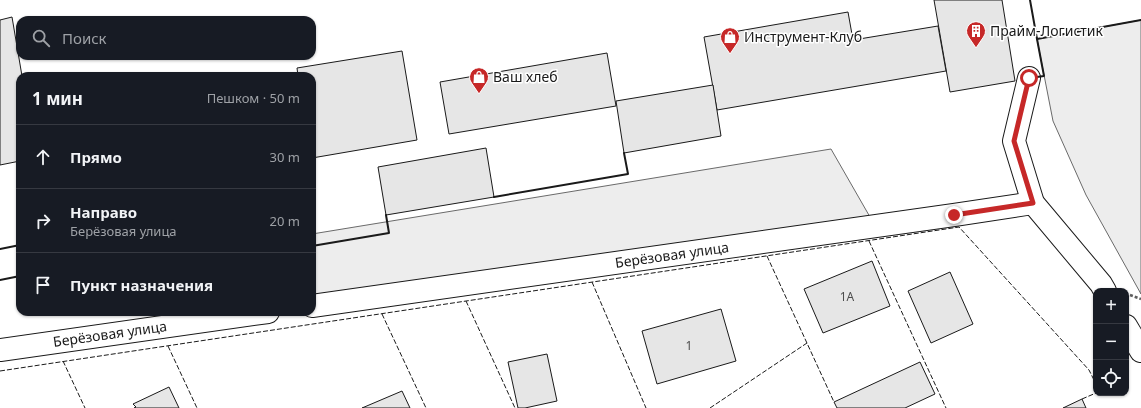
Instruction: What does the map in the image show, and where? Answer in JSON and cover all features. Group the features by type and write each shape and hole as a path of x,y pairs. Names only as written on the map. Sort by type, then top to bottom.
{"street":[{"path":"1029,78 1014,141 1033,203 1103,288"},
{"name":"Берёзовая улица","path":"316,305 1033,203"},
{"name":"Берёзовая улица","path":"0,350 240,316"},
{"path":"1129,331 1141,351"}],"path":[{"path":"1129,294 1141,299"}],"shaded area":[{"path":"1141,20 1141,294 1086,195 1053,121 1037,39"},
{"path":"831,149 870,217 316,294 316,233"}],"building":[{"name":"Прайм-Логистик","path":"934,0 1002,0 1015,81 950,92"},
{"path":"848,12 853,40 938,26 946,71 717,110 704,37"},
{"path":"12,17 16,41 16,60 19,60 21,72 16,72 16,162 0,165 0,20"},
{"path":"402,51 417,140 316,157 316,72 298,72 297,68"},
{"path":"607,53 616,106 449,134 440,82"},
{"path":"713,85 721,136 624,153 616,101"},
{"path":"486,148 494,197 386,215 378,167"},
{"path":"872,261 890,306 823,333 804,289"},
{"path":"950,272 973,324 931,343 908,291"},
{"path":"721,309 736,361 657,384 642,331"},
{"path":"547,354 557,401 525,408 518,408 508,362"},
{"path":"920,362 935,394 905,408 837,408 834,402"},
{"path":"169,387 179,408 134,408 136,407 133,404"},
{"path":"402,391 410,408 362,408"},
{"path":"1082,399 1086,408 1063,408"}],"fence":[{"path":"0,371 959,227 1089,370 1093,378"},
{"path":"869,241 946,408"},
{"path":"767,256 834,402"},
{"path":"592,282 646,408"},
{"path":"466,301 515,408"},
{"path":"382,314 426,408"},
{"path":"710,408 807,343"},
{"path":"168,346 197,408"},
{"path":"63,361 85,408"},
{"path":"1082,399 1093,394"}],"wall":[{"path":"1030,0 1037,39 1141,20"},
{"path":"1037,39 1044,76 1037,77"},
{"path":"494,197 628,174 624,153"},
{"path":"316,245 389,233 386,215"},
{"path":"0,249 16,246"},
{"path":"0,280 16,277"}],"place":[{"name":"Прайм-Логистик","path":"976,48"},
{"name":"Инструмент-Клуб","path":"730,54"},
{"name":"Ваш хлеб","path":"479,94"}],"route":[{"path":"954,215 1033,203 1014,141 1029,78"}]}
